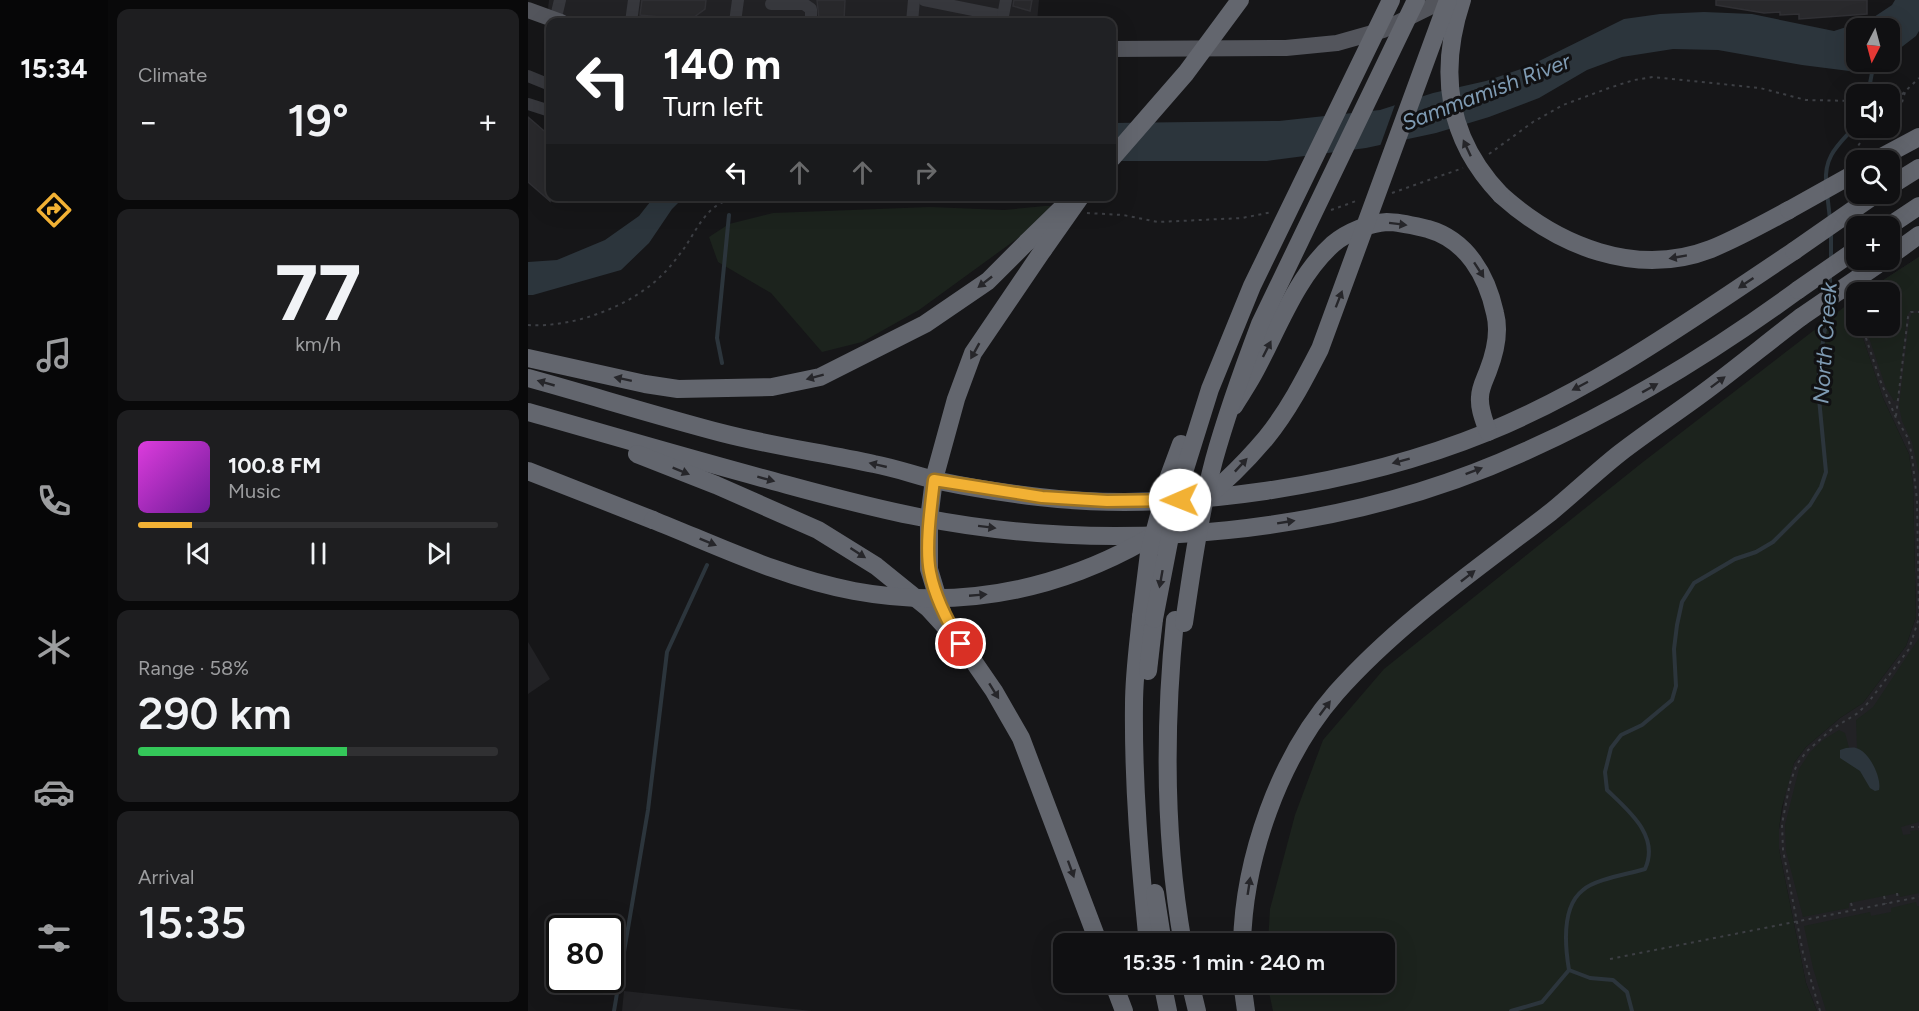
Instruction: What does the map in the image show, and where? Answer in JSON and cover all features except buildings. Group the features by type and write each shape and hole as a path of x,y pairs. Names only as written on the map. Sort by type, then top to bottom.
{"highway":[{"path":"1116,153 1186,73 1240,0"},
{"path":"1161,933 1147,831 1145,767 1149,553 1168,479 1218,345 1252,268 1383,0"},
{"path":"1147,933 1134,765 1134,701 1148,618 1180,484 1210,389 1252,286 1391,0"},
{"path":"1181,933 1170,843 1168,715 1187,541 1199,483 1231,372 1275,266 1407,0"},
{"path":"1191,933 1178,810 1177,720 1180,621 1214,462 1226,418 1260,324 1416,0"},
{"path":"528,471 802,577 853,591 900,597 942,598 995,594 1045,583 1092,568 1148,540 1184,516 1224,483 1267,437 1295,396 1320,349 1446,0"},
{"path":"1462,0 1449,48 1448,72 1451,99 1462,138 1485,178 1501,195 1517,209 1556,235 1589,250 1627,259 1664,259 1710,249 1789,210 1846,178"},
{"path":"1895,150 1919,137"},
{"path":"1900,180 1919,168"},
{"path":"1070,201 1035,246 973,353 956,399 934,480 929,519 929,569 943,614 994,691 1021,738 1095,933"},
{"path":"528,358 678,389 772,387 820,377 925,324 1035,246 1076,201"},
{"path":"528,378 723,433 821,455 875,464 934,480 1042,497 1107,501 1180,500 1262,491 1347,475 1408,459 1488,432 1605,373 1668,335 1863,204"},
{"path":"1900,219 1919,206"},
{"path":"1226,418 1253,377 1306,276 1334,243 1356,230 1388,222 1436,232 1456,244 1471,257 1486,280 1496,315 1496,340 1492,360 1480,394 1480,408 1488,432"},
{"path":"1900,249 1917,237"},
{"path":"528,413 829,496 929,519 990,528 1067,535 1142,536 1226,530 1341,513 1441,484 1523,453 1594,419 1660,382 1846,257"},
{"path":"1242,933 1251,873 1263,826 1284,776 1305,735 1335,695 1379,648 1559,505 1620,453 1801,317 1869,270"},
{"path":"528,413 664,465 818,530 876,566 928,608 961,644"},
{"path":"1142,886 1152,933"},
{"path":"1117,993 1124,1011"},
{"path":"1153,993 1155,1011"},
{"path":"1164,993 1167,1011"},
{"path":"1172,993 1176,1011"},
{"path":"1193,993 1197,1011"},
{"path":"1204,993 1208,1011"},
{"path":"1244,993 1246,1011"}],"main road":[{"path":"1116,49 1308,46 1337,43 1383,30 1446,0"},
{"path":"528,10 548,18"}],"street":[{"path":"558,18 560,0"},
{"path":"632,18 634,0"},
{"path":"736,18 738,0"},
{"path":"912,18 914,0"},
{"path":"924,0 999,18"},
{"path":"1003,18 1006,0"},
{"path":"771,4 804,4 811,9 811,18"},
{"path":"528,76 546,83"},
{"path":"528,104 546,110"}],"path":[{"path":"1563,105 1634,80 1653,77 1760,88 1806,100 1846,102"},
{"path":"1900,96 1919,78"},
{"path":"1900,110 1905,92"},
{"path":"528,324 547,326 575,322 637,294 665,272 710,211 726,201"},
{"path":"1896,418 1908,317 1911,312 1919,312"},
{"path":"1820,1011 1796,922 1784,858 1782,835 1790,783 1797,764 1820,738 1858,713 1867,704 1909,649 1919,618 1917,500 1912,456 1908,438 1896,418 1880,380 1865,336"},
{"path":"1911,827 1919,827"},
{"path":"1897,893 1898,901"},
{"path":"1884,896 1886,904"},
{"path":"1610,959 1919,897"},
{"path":"1851,903 1853,910"}],"shaded area":[{"path":"549,0 1039,0 1037,18 547,18"},
{"path":"1062,206 919,310 862,342 822,352 771,293 718,262 709,237 729,224 773,213 930,207 1004,210"},
{"path":"1919,257 1919,1011 1817,1011 1806,983 1779,849 1779,829 1787,784 1794,763 1806,747 1840,718 1863,703 1906,646 1916,617 1913,484 1909,454 1883,398 1862,336 1900,336 1900,282 1880,282"},
{"path":"1919,257 1919,310 1910,311 1907,316 1898,399 1894,401 1886,388 1868,336 1900,336 1900,282 1880,282"},
{"path":"1846,306 1846,336 1862,336 1883,398 1909,454 1913,484 1916,617 1906,646 1863,703 1840,718 1806,747 1794,763 1782,807 1779,849 1806,983 1817,1011 1273,1011 1269,993 1395,993 1395,933 1269,933 1270,909 1295,815 1323,740 1384,669 1643,462"},
{"path":"1912,313 1919,313 1919,474 1912,442 1902,421 1899,406 1909,321"},
{"path":"1919,638 1919,822 1901,827 1903,835 1911,834 1910,831 1918,830 1919,832 1919,893 1900,897 1899,893 1849,903 1849,908 1803,917 1786,851 1785,825 1799,769 1810,752 1839,730 1845,733 1849,748 1857,748 1856,720 1873,707"},
{"path":"528,642 550,679 528,694"},
{"path":"1916,902 1919,906 1919,1011 1826,1011 1813,968 1804,926 1870,912 1871,916 1891,912 1891,908"},
{"path":"624,991 812,1011 622,1011"}],"water":[{"path":"1895,0 1919,0 1919,31 1900,48 1900,18 1872,18 1892,5"},
{"name":"Sammamish River","path":"1704,12 1752,14 1834,31 1846,27 1846,71 1718,50 1673,49 1622,57 1587,70 1539,98 1489,117 1436,133 1366,148 1267,161 1116,161 1116,123 1279,121 1380,110 1433,93 1486,81 1527,67 1624,19 1660,14"},
{"path":"651,201 680,201 649,243 621,270 528,295 528,262 557,260 605,240 639,216"},
{"path":"1846,748 1861,750 1870,759 1878,779 1879,790 1875,791 1870,788 1860,771 1840,758 1840,750"}],"pier":[{"path":"1420,95 1401,144 1379,149 1396,102"}],"waterway":[{"name":"North Creek","path":"1870,84 1872,72"},
{"name":"North Creek","path":"1826,183 1830,157 1846,136"},
{"name":"North Creek","path":"1827,193 1830,219"},
{"path":"722,363 717,338 729,215"},
{"name":"North Creek","path":"1831,232 1831,261"},
{"name":"North Creek","path":"1830,274 1830,291"},
{"name":"North Creek","path":"1632,1011 1627,992 1613,980 1590,978 1569,970 1566,950 1568,916 1576,897 1588,886 1645,869 1649,857 1645,835 1640,825 1607,790 1605,772 1611,748 1621,735 1642,725 1672,700 1676,686 1674,649 1677,625 1682,602 1694,583 1735,559 1756,552 1773,542 1810,505 1821,487 1826,472 1818,388 1829,304"},
{"path":"614,1011 648,810 667,652 707,565"},
{"path":"1511,1011 1542,1002 1569,970"}],"route":[{"path":"961,644 943,614 929,569 929,519 934,480 1042,497 1107,501 1180,500"}]}
